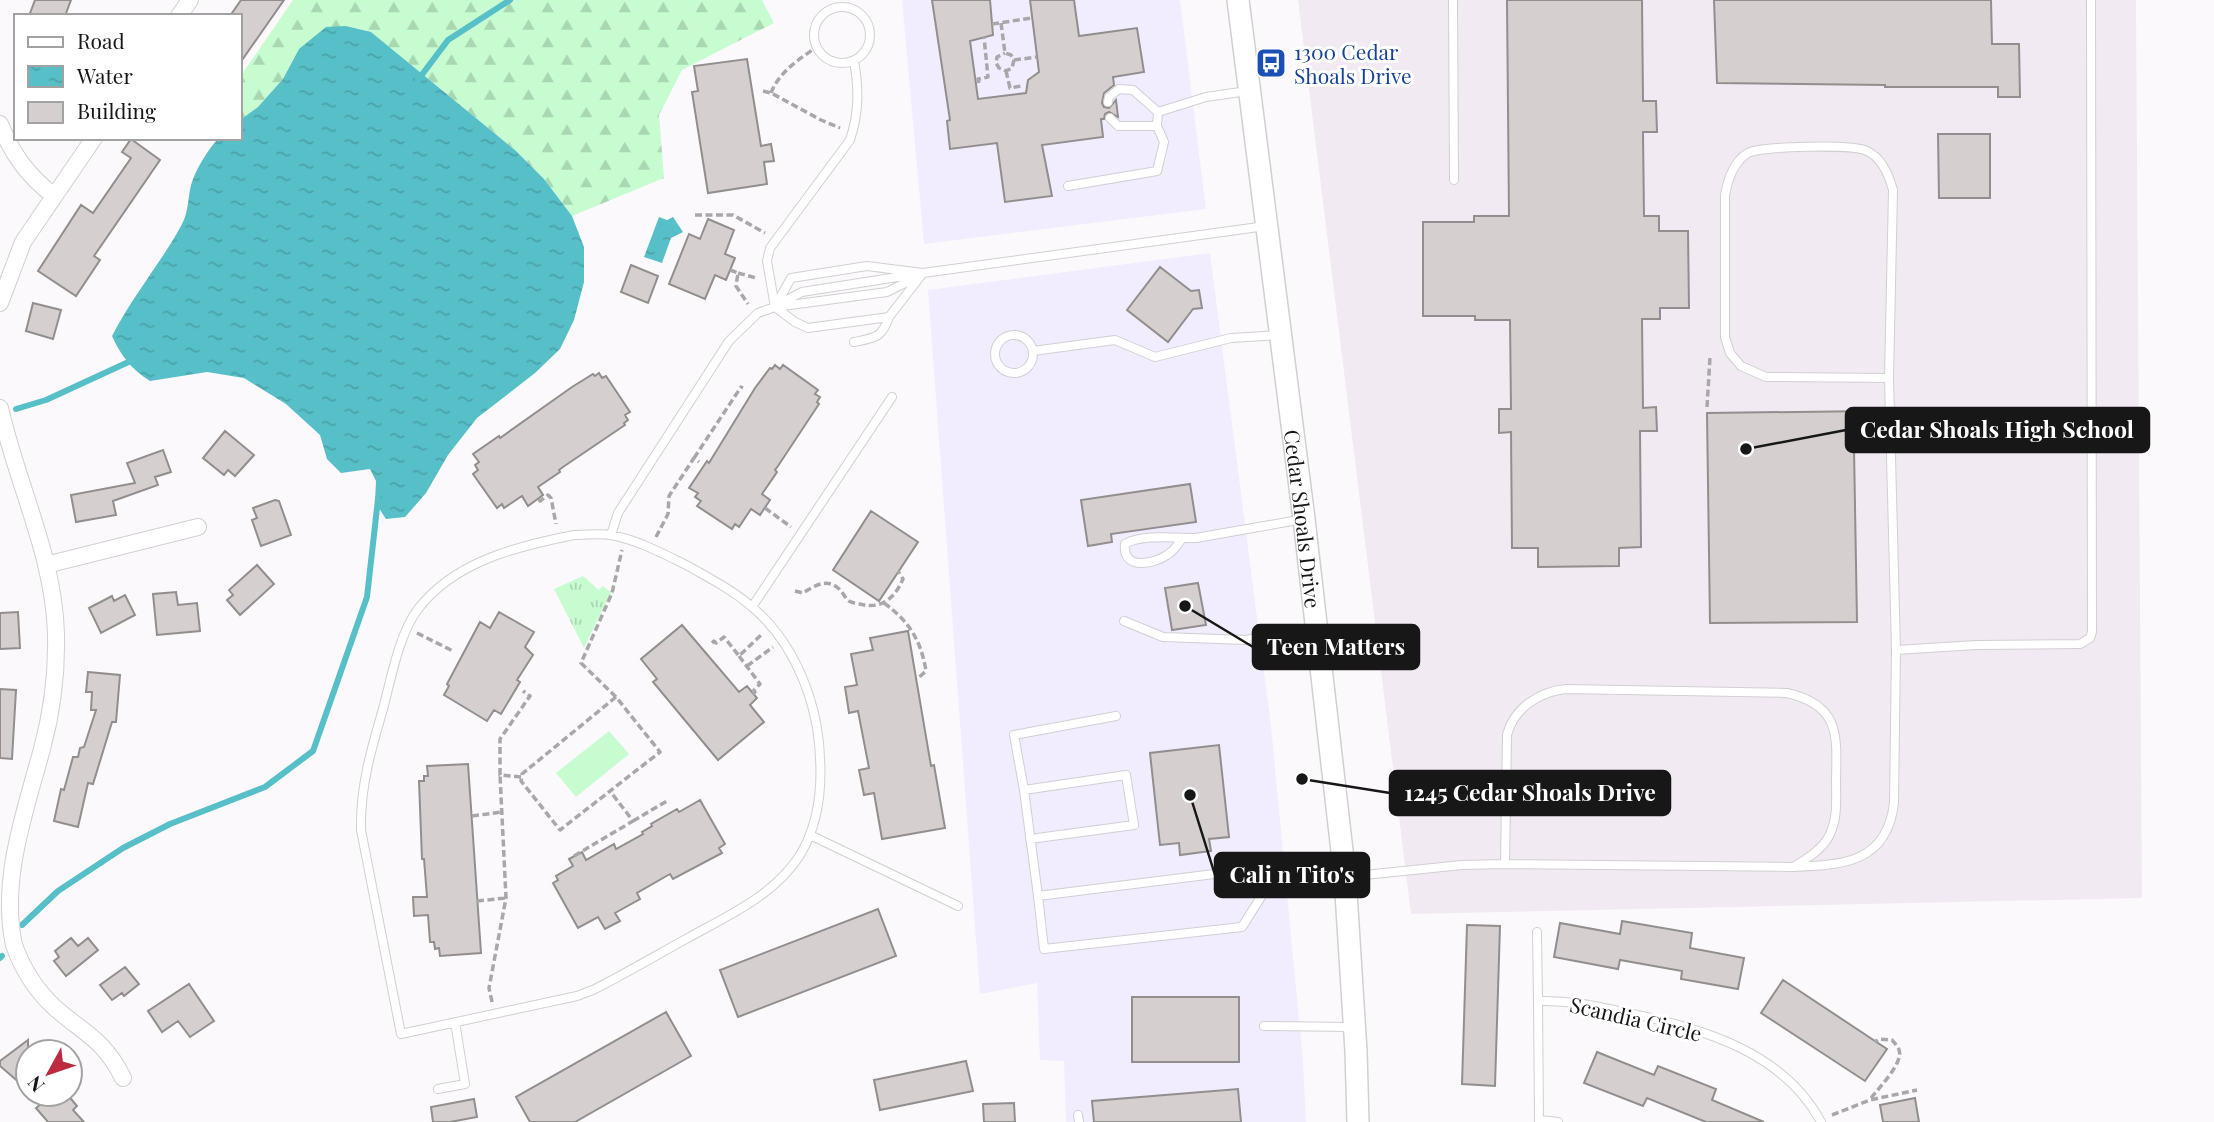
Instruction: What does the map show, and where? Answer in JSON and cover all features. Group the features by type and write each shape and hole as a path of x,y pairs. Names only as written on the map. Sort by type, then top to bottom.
{"street":[{"name":"Cedar Shoals Drive","path":"1238,0 1304,519 1345,877 1359,1122"},
{"path":"0,124 26,172 54,197"},
{"path":"0,303 23,242 93,140"},
{"path":"0,408 46,565 56,633 55,676 50,715 10,857 5,890 6,919 14,945 37,988 54,1007 107,1049 123,1078"},
{"path":"46,565 198,527"}],"lane":[{"path":"1453,0 1454,180"},
{"path":"1896,650 1976,645 2080,644 2090,638 2092,632 2091,0"},
{"path":"848,7 866,19 871,35 869,44 863,55 855,61 837,63 824,57 817,47 814,32 820,17 832,8 848,7"},
{"path":"855,61 858,100 856,121 850,140 770,248 767,261 775,306 795,322 808,328 889,317"},
{"path":"1108,103 1109,97 1119,89 1133,90 1158,111"},
{"path":"1158,111 1206,97 1250,91"},
{"path":"1069,186 1157,171 1164,142 1157,126 1158,111"},
{"path":"1110,118 1118,126 1157,126"},
{"path":"1038,896 1230,872 1273,878 1345,877 1462,865 1792,867 1837,865 1856,860 1874,847 1892,820 1896,650 1889,378 1893,190 1882,163 1868,151 1853,146 1765,149 1748,153 1736,164 1729,177 1725,195 1725,337 1730,353 1741,366 1766,377 1889,378"},
{"path":"611,535 618,513 729,341 758,313 802,292 1266,226"},
{"path":"775,306 792,278 867,266 923,273"},
{"path":"775,306 887,292 923,273"},
{"path":"854,341 874,339 884,330 889,317 923,273"},
{"path":"1033,351 1115,340 1155,356 1231,338 1280,335"},
{"path":"1006,336 1024,337 1033,351 1030,365 1020,372 1013,373 1002,369 995,358 997,345 1006,336"},
{"path":"752,607 892,397"},
{"path":"1182,538 1170,554 1161,558 1139,564 1130,561 1126,556 1125,544 1133,539 1182,538 1196,538 1304,519"},
{"path":"611,535 661,552 716,581 752,607 788,648 811,703 820,747 818,811 810,835 783,876 759,897 625,974 578,996 401,1034 361,830 360,801 364,774 402,642 417,610 444,583 481,561 526,545 560,538 611,535"},
{"path":"1124,621 1163,637 1246,639 1317,628"},
{"path":"1505,864 1507,735 1511,722 1520,710 1536,698 1551,691 1565,689 1787,693 1818,705 1836,732 1836,816 1830,835 1821,847 1792,867"},
{"path":"1116,716 1014,735 1024,790 1044,949 1242,927 1273,878"},
{"path":"1024,790 1126,775 1134,825 1030,839"},
{"path":"810,835 958,906"},
{"path":"1537,932 1538,1000"},
{"name":"Scandia Circle","path":"1539,1121 1538,1000 1569,1000 1705,1032 1762,1059 1797,1086 1821,1121"},
{"path":"438,1089 465,1084 455,1022"},
{"path":"1264,1026 1355,1027"},
{"path":"1539,1121 1558,1122"}],"path":[{"path":"992,24 1032,18"},
{"path":"1001,23 1005,53"},
{"path":"979,83 978,79 988,78 984,37"},
{"path":"771,93 774,85 791,65 817,47"},
{"path":"1005,53 1011,55 1014,60 1013,66 1006,71 996,63 997,57 1005,53"},
{"path":"1014,60 1037,57"},
{"path":"987,64 996,63"},
{"path":"1006,71 1010,88 1021,86"},
{"path":"763,91 852,133"},
{"path":"695,215 733,215 751,224"},
{"path":"730,270 738,273 736,286 739,293"},
{"path":"1707,407 1710,357"},
{"path":"659,528 668,514 670,496 741,387 743,388"},
{"path":"694,458 699,462"},
{"path":"539,499 540,501 548,495 551,498 560,538"},
{"path":"765,508 779,518"},
{"path":"616,697 522,774 521,781 560,830 660,752 616,697 581,663 612,593 621,554"},
{"path":"794,591 803,593 815,585 831,584 850,601 869,606 884,603 894,596 903,579 898,571"},
{"path":"884,603 896,612 920,643 926,671 917,679"},
{"path":"712,643 724,637 760,684 753,694"},
{"path":"431,641 453,651"},
{"path":"747,666 782,641"},
{"path":"739,656 752,644"},
{"path":"495,1014 489,988 506,898 500,739 530,696 523,691"},
{"path":"500,775 522,777"},
{"path":"610,791 633,821"},
{"path":"574,856 667,801 668,803"},
{"path":"472,816 502,813"},
{"path":"477,901 506,898"},
{"path":"1870,1100 1900,1056 1899,1049 1892,1040 1879,1039 1875,1042"},
{"path":"1821,1121 1870,1100 1917,1090"}],"shaded area":[{"path":"902,0 1180,0 1206,209 924,244"},
{"path":"1298,0 2136,0 2142,898 1411,914"},
{"path":"1210,253 1271,726 1303,1061 1306,1122 1066,1122 1064,1061 1040,1060 1037,983 980,994 928,290"}],"green space":[{"path":"293,0 762,0 774,23 682,70 659,115 664,178 572,216 544,179 516,151 371,32 346,26 299,49 283,79 258,107 242,119 242,74"},
{"path":"583,576 599,590 603,586 611,592 584,648 554,589"},
{"path":"609,731 629,754 576,797 556,773"}],"water":[{"path":"346,26 371,32 516,151 544,179 572,216 584,247 584,282 574,320 560,349 535,373 477,418 448,455 426,493 405,517 386,519 375,502 376,481 370,469 341,473 327,459 320,435 286,404 244,378 207,372 150,381 127,362 112,336 181,226 193,179 211,147 217,140 242,140 242,119 258,107 283,79 299,49 326,27"},
{"path":"659,217 667,220 673,217 683,232 671,238 662,263 644,257"}],"building":[{"path":"35,0 71,0 66,14 30,14"},
{"path":"241,0 284,0 242,60 242,14 231,14"},
{"path":"932,0 990,0 993,35 970,41 978,99 1026,93 1028,80 1039,72 1030,0 1074,0 1079,36 1137,28 1144,72 1113,77 1114,85 1104,93 1102,103 1109,108 1116,100 1118,117 1109,112 1101,119 1103,137 1042,145 1052,196 1005,202 997,143 950,149 947,121 950,120"},
{"path":"1507,0 1642,0 1643,101 1656,101 1657,132 1643,132 1644,216 1659,216 1659,231 1688,231 1689,308 1660,308 1660,319 1642,319 1643,408 1656,407 1657,431 1640,431 1641,547 1619,548 1619,566 1538,567 1538,548 1512,548 1511,432 1499,433 1499,409 1511,409 1510,320 1475,320 1475,316 1423,316 1423,222 1474,222 1474,216 1509,216"},
{"path":"1714,0 1991,0 1992,44 2019,44 2020,97 1998,97 1998,87 1717,83"},
{"path":"747,59 761,146 771,144 774,161 764,162 767,184 708,193 692,92 698,91 694,66"},
{"path":"1938,134 1990,134 1990,198 1939,198"},
{"path":"132,140 160,160 94,256 100,260 76,296 38,271 81,205 93,213 131,158 122,152"},
{"path":"708,219 734,230 725,254 735,258 726,280 715,275 705,299 669,284 689,234 700,239"},
{"path":"631,265 658,276 648,303 621,292"},
{"path":"1160,267 1191,291 1199,290 1202,308 1193,309 1168,342 1127,310"},
{"path":"33,303 61,310 53,339 26,331"},
{"path":"775,365 780,369 783,365 818,390 815,394 820,397 817,402 819,404 762,494 770,500 760,515 751,509 739,527 735,524 732,529 697,506 701,501 695,497 698,493 689,488 707,461 709,463 755,388"},
{"path":"599,373 602,378 606,376 630,412 625,415 628,420 625,425 538,487 543,495 528,506 522,496 504,508 502,504 497,508 473,474 478,470 475,465 479,462 473,454 572,387"},
{"path":"1870,411 1870,447 1854,448 1857,622 1710,623 1707,413"},
{"path":"225,431 254,455 235,476 228,470 224,475 203,458"},
{"path":"163,450 171,472 155,477 158,485 113,501 116,515 76,522 71,495 135,483 127,463"},
{"path":"1190,484 1196,522 1111,534 1112,542 1088,546 1081,500"},
{"path":"279,501 291,535 261,546 252,520 257,518 253,508"},
{"path":"871,511 918,542 879,601 833,570"},
{"path":"257,565 274,584 240,615 227,600 233,595 229,590"},
{"path":"1198,583 1206,625 1172,630 1165,588"},
{"path":"176,592 178,605 197,603 200,631 157,635 153,594"},
{"path":"125,595 135,615 101,633 89,608 112,596 114,601"},
{"path":"18,612 20,648 0,649 0,613"},
{"path":"499,612 534,632 525,647 533,655 517,680 520,682 501,714 494,710 487,721 444,695 449,686 447,684 480,622 490,628"},
{"path":"682,625 739,692 747,686 757,698 750,705 764,722 718,760 653,682 657,679 641,659"},
{"path":"908,631 931,766 934,765 945,828 882,839 874,793 864,795 859,770 869,768 858,711 849,713 845,687 857,685 851,654 873,650 870,638"},
{"path":"88,672 120,675 116,722 112,722 93,784 88,783 78,827 54,821 61,789 64,790 73,757 78,757 80,748 84,747 96,710 91,710 92,692 86,692"},
{"path":"0,689 16,690 12,759 0,758"},
{"path":"1219,745 1229,837 1209,839 1211,851 1180,855 1179,843 1160,845 1150,753"},
{"path":"468,764 481,953 440,956 439,948 435,949 434,942 430,942 428,915 414,916 413,897 427,897 422,859 419,781 424,781 424,776 428,776 427,766"},
{"path":"700,800 725,844 719,848 722,853 673,879 670,874 637,893 640,899 615,913 620,921 605,929 598,917 578,928 553,883 558,880 556,876 573,866 569,859 582,852 586,860 614,844 616,849 643,834 651,824"},
{"path":"878,909 896,956 738,1017 720,970"},
{"path":"1622,921 1692,933 1690,948 1744,958 1738,989 1681,979 1682,971 1620,960 1618,969 1554,957 1560,923 1620,934"},
{"path":"1467,925 1500,926 1495,1086 1462,1084"},
{"path":"71,938 78,946 88,938 98,950 66,976 54,961 59,957 55,951"},
{"path":"125,967 139,984 124,996 122,993 112,1000 100,985"},
{"path":"1783,980 1887,1049 1865,1081 1761,1013"},
{"path":"189,984 214,1021 190,1037 178,1021 162,1032 148,1011"},
{"path":"1132,997 1239,997 1239,1062 1132,1062"},
{"path":"666,1012 691,1056 575,1122 530,1122 516,1097"},
{"path":"14,1050 14,1078 0,1066 0,1061"},
{"path":"1597,1052 1654,1075 1658,1066 1716,1089 1712,1100 1764,1122 1706,1122 1647,1098 1643,1106 1584,1083"},
{"path":"966,1061 973,1091 880,1110 874,1080"},
{"path":"1238,1089 1241,1122 1094,1122 1092,1101"},
{"path":"1915,1098 1919,1122 1883,1122 1880,1105"},
{"path":"474,1099 477,1117 433,1122 431,1107"},
{"path":"1014,1103 1015,1122 984,1122 983,1104"},
{"path":"36,1108 75,1108 73,1110 84,1122 48,1122"}],"waterway":[{"path":"418,80 448,40 510,0"},
{"path":"16,409 46,400 135,359"},
{"path":"22,925 58,891 123,848 170,824 265,787 313,751 367,597 378,499"}],"place":[{"name":"1300 Cedar Shoals Drive","path":"1271,63"},
{"name":"Cedar Shoals High School","path":"1746,449"},
{"name":"Teen Matters","path":"1185,606"},
{"name":"1245 Cedar Shoals Drive","path":"1302,779"},
{"name":"Cali n Tito's","path":"1190,795"}]}
